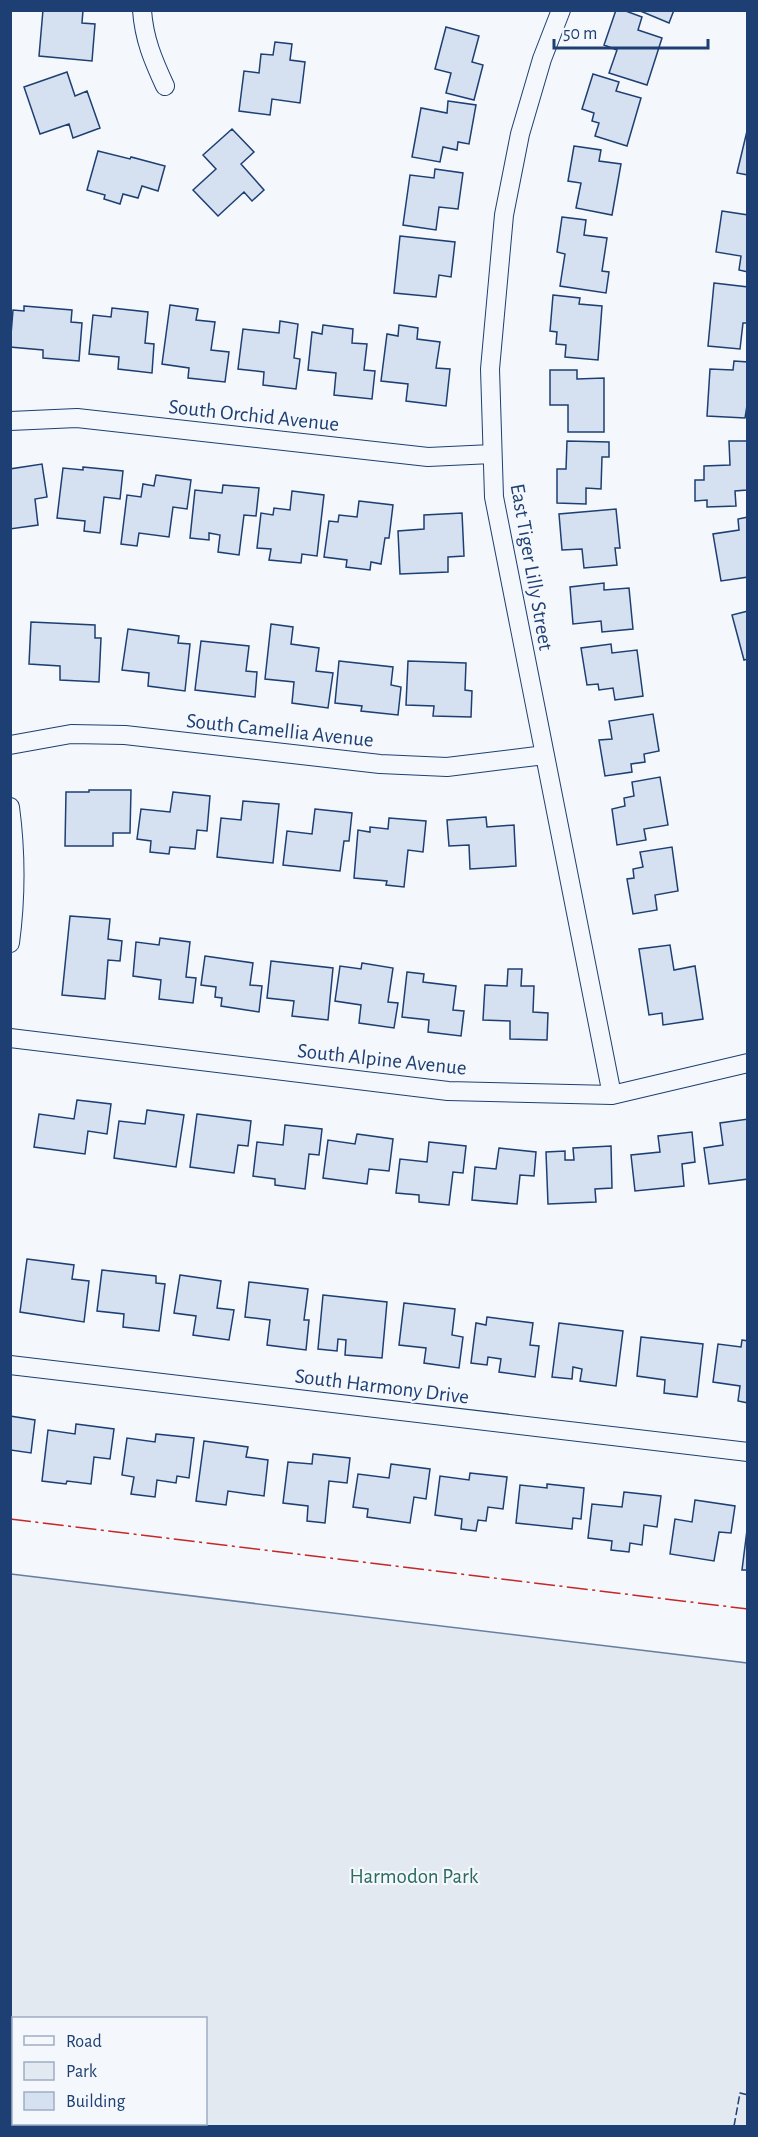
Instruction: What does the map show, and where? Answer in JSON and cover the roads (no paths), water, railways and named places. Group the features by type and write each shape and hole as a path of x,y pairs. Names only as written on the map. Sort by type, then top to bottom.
{"street":[{"path":"142,10 144,32 150,54 165,86"},
{"name":"East Tiger Lilly Street","path":"561,10 542,59 520,134 504,215 490,369 492,454 494,496 612,1095"},
{"name":"South Orchid Avenue","path":"10,421 77,418 429,457 492,454"},
{"name":"South Camellia Avenue","path":"10,746 71,734 125,735 380,764 447,767 545,755"},
{"path":"10,807 14,869 10,943"},
{"name":"South Alpine Avenue","path":"10,1038 448,1091 612,1095 747,1063"},
{"name":"South Harmony Drive","path":"10,1365 747,1452"}],"park label":[{"name":"Harmodon Park","path":"414,1876"}]}
